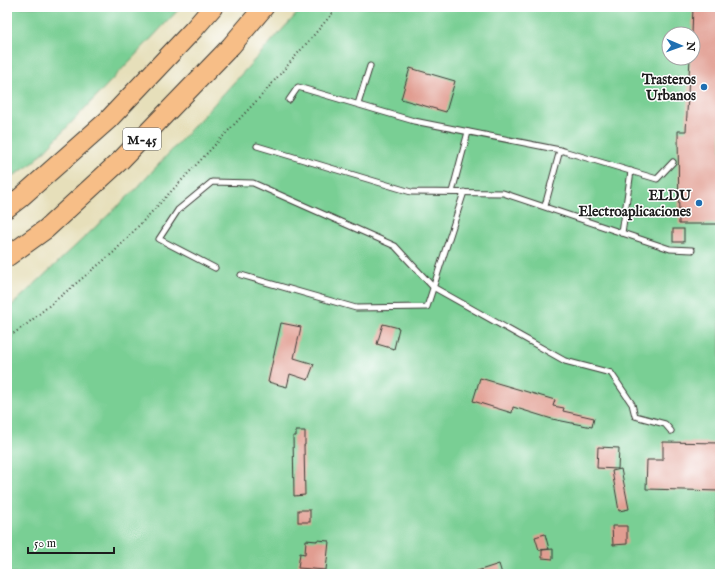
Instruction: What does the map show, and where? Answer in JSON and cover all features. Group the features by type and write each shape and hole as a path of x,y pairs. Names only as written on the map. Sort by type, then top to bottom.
{"highway":[{"name":"M-45","path":"7,208 108,120 213,7"},
{"name":"M-45","path":"7,257 46,229 121,160 230,46 264,7"}],"lane":[{"path":"358,104 370,66"},
{"path":"289,100 298,87 414,121 560,150 657,179 673,162"},
{"path":"452,192 468,132"},
{"path":"257,146 411,192 502,193 545,206 670,249 692,250"},
{"path":"545,206 560,150"},
{"path":"622,233 631,171"},
{"path":"215,268 159,239 178,210 212,182 253,183 395,246 433,287 565,361 611,373 632,404 635,416 665,424 671,431"},
{"path":"241,275 356,308 427,307 464,192"}],"path":[{"path":"7,338 27,324 114,252 262,94 338,7"}],"green space":[{"path":"7,7 181,7 33,163 7,180"},
{"path":"303,7 720,7 720,574 7,574 7,310 137,188"}],"building":[{"path":"693,7 720,7 720,224 679,224 678,131 686,131 690,66 701,66 701,26 692,26"},
{"path":"410,68 455,81 446,112 401,99"},
{"path":"673,229 684,229 684,242 673,242"},
{"path":"281,323 301,327 294,358 314,364 308,380 290,374 287,387 268,382"},
{"path":"383,324 399,328 394,349 377,344"},
{"path":"480,378 555,400 553,406 564,408 563,411 594,418 592,427 552,419 513,407 512,413 473,401"},
{"path":"296,431 305,431 305,495 294,496 293,436 296,436"},
{"path":"663,442 720,443 720,491 646,489 647,460 663,460"},
{"path":"598,447 619,448 618,469 597,468"},
{"path":"621,469 629,509 619,511 612,471"},
{"path":"298,510 310,510 310,522 298,522"},
{"path":"612,526 627,526 627,544 613,545"},
{"path":"545,534 549,549 539,550 535,537"},
{"path":"306,540 329,541 326,570 298,568 300,553 305,554"},
{"path":"553,549 553,559 542,558 542,550"},
{"path":"499,564 502,574 474,574 474,572"}],"place":[{"name":"Trasteros Urbanos","path":"704,87"},
{"name":"ELDU Electroaplicaciones","path":"699,203"}]}
